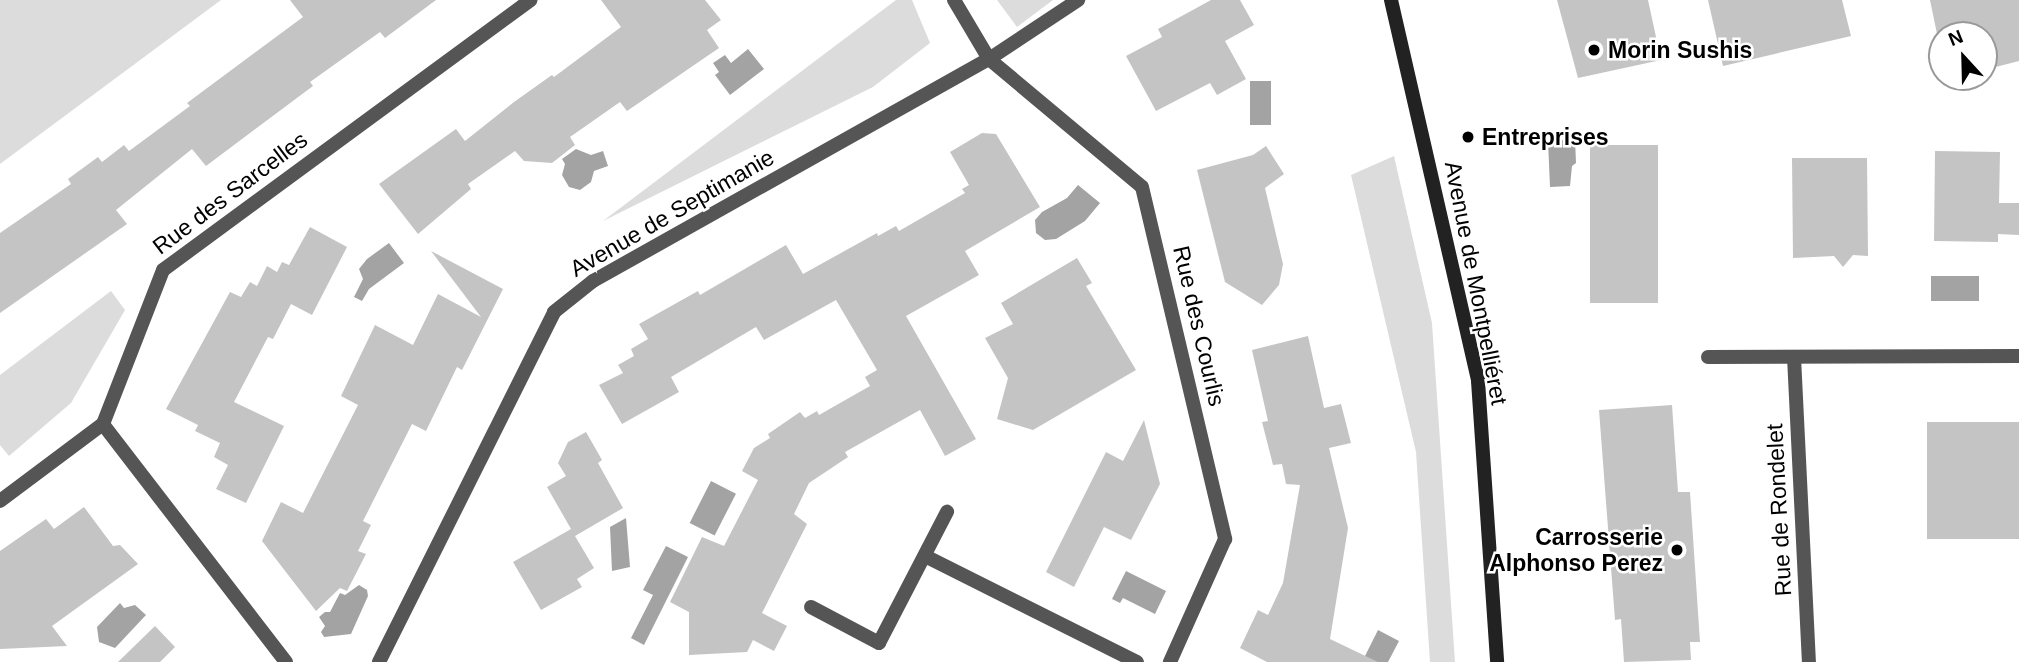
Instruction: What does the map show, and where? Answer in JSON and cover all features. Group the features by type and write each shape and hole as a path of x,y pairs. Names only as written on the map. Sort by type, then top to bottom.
{"street":[{"name":"Rue des Sarcelles","path":"103,424 163,270 530,0"},
{"path":"954,0 989,59"},
{"name":"Avenue de Septimanie","path":"379,662 554,312 593,281 989,59 1078,0"},
{"name":"Avenue de Montpelliéret","path":"1391,0 1478,381 1497,662"},
{"name":"Rue des Courlis","path":"989,59 1142,187 1225,539 1170,662"},
{"path":"1708,357 2019,356"},
{"name":"Rue de Rondelet","path":"1794,357 1809,662"},
{"path":"0,500 103,424 286,662"},
{"path":"811,607 879,643 947,512"},
{"path":"925,556 1137,662"}],"shaded area":[{"path":"0,0 221,0 0,164"},
{"path":"896,0 912,0 930,43 873,87 603,221"},
{"path":"997,0 1053,0 1017,27"},
{"path":"748,49 764,69 730,95 715,75 719,72 713,63 725,55 731,63"},
{"path":"1250,81 1271,81 1271,125 1250,125"},
{"path":"1575,139 1576,163 1572,166 1570,186 1550,187 1548,141"},
{"path":"576,149 591,155 603,151 608,166 594,171 591,182 580,190 569,187 562,175 565,164 562,159"},
{"path":"1394,156 1432,323 1455,662 1430,662 1416,452 1351,175"},
{"path":"1078,185 1100,203 1085,221 1056,239 1045,240 1036,233 1035,220 1042,212 1067,198"},
{"path":"389,243 404,263 369,289 362,301 354,297 363,279 359,269 367,259"},
{"path":"1931,276 1979,276 1979,301 1931,301"},
{"path":"111,291 125,310 71,403 9,456 0,445 0,375"},
{"path":"711,481 736,494 715,536 690,523"},
{"path":"626,518 630,567 612,571 610,527"},
{"path":"666,546 688,557 644,645 631,638 653,595 643,590"},
{"path":"1126,571 1166,591 1155,614 1123,598 1120,603 1112,599"},
{"path":"359,585 367,590 368,596 351,634 324,637 321,632 325,626 319,617 330,612 340,593 345,595"},
{"path":"120,603 124,608 135,605 146,615 115,648 99,642 97,627"},
{"path":"1378,630 1399,641 1388,662 1362,662"}],"building":[{"path":"290,0 436,0 385,38 380,32 310,82 313,86 206,166 192,149 116,210 127,224 0,313 0,233 71,184 68,179 98,157 102,162 124,145 129,151 190,106 187,103 303,17"},
{"path":"601,0 705,0 721,20 707,30 719,48 627,111 620,102 570,137 575,145 552,163 524,161 515,151 468,184 471,189 418,234 379,184 456,129 465,141 514,102 552,75 554,77 621,27"},
{"path":"1211,0 1240,0 1254,25 1225,41 1246,79 1217,95 1210,83 1156,111 1126,56 1162,37 1158,29"},
{"path":"1557,0 1648,0 1661,60 1578,78"},
{"path":"1708,0 1842,0 1851,36 1723,66"},
{"path":"1930,0 2019,0 2019,61 1998,66 1998,21 1934,21"},
{"path":"982,133 996,134 1040,207 965,251 979,275 906,316 976,439 945,456 920,410 845,452 848,457 809,483 794,514 807,524 762,613 787,626 774,651 753,640 747,652 689,655 689,612 670,602 702,537 724,546 758,480 742,471 754,448 770,438 768,434 800,412 805,418 817,411 819,415 870,386 865,377 877,370 836,300 764,340 756,327 671,377 679,392 622,424 599,385 623,373 618,365 634,356 631,349 648,339 639,324 698,291 700,295 786,245 803,274 877,233 878,236 896,226 899,231 965,193 962,189 969,185 950,152"},
{"path":"1590,145 1658,145 1658,303 1590,303"},
{"path":"1266,146 1284,174 1265,188 1283,264 1279,285 1262,305 1225,282 1197,170 1253,155"},
{"path":"1935,151 2000,152 1999,203 2019,203 2019,235 1998,234 1998,242 1934,241"},
{"path":"1792,158 1867,158 1868,256 1853,255 1843,267 1834,256 1793,258"},
{"path":"310,227 347,247 312,315 291,304 273,339 268,337 234,402 284,426 246,503 216,489 228,465 214,457 220,443 195,431 198,425 166,409 230,292 241,297 250,282 257,286 267,266 277,272 282,262 289,265"},
{"path":"431,251 503,289 462,370 457,367 426,431 412,424 363,521 371,525 358,551 366,554 347,591 340,588 316,611 262,541 281,502 303,513 358,405 341,396 375,325 413,345 438,294 481,317"},
{"path":"1077,258 1092,283 1086,286 1136,370 1033,430 997,419 1008,378 985,338 1013,324 1001,303"},
{"path":"1308,336 1324,408 1341,404 1351,443 1329,448 1348,528 1330,639 1378,662 1267,662 1240,648 1258,610 1268,615 1283,583 1300,485 1286,484 1282,464 1273,465 1262,422 1268,421 1252,350"},
{"path":"1672,405 1678,492 1690,492 1700,642 1690,642 1691,660 1624,662 1621,619 1615,620 1599,410"},
{"path":"1144,420 1160,484 1131,540 1104,527 1074,587 1046,572 1106,452 1123,461"},
{"path":"1927,422 2019,422 2019,539 1927,539"},
{"path":"586,432 602,460 598,463 623,508 575,536 594,568 577,579 582,587 541,610 513,562 571,529 547,487 566,476 558,463 568,442"},
{"path":"84,507 113,546 120,545 138,564 52,626 67,646 0,649 0,551 46,519 54,529"},
{"path":"155,626 175,647 160,662 118,662"}],"place":[{"name":"Morin Sushis","path":"1594,50"},
{"name":"Entreprises","path":"1468,137"},
{"name":"Carrosserie Alphonso Perez","path":"1677,550"}]}
